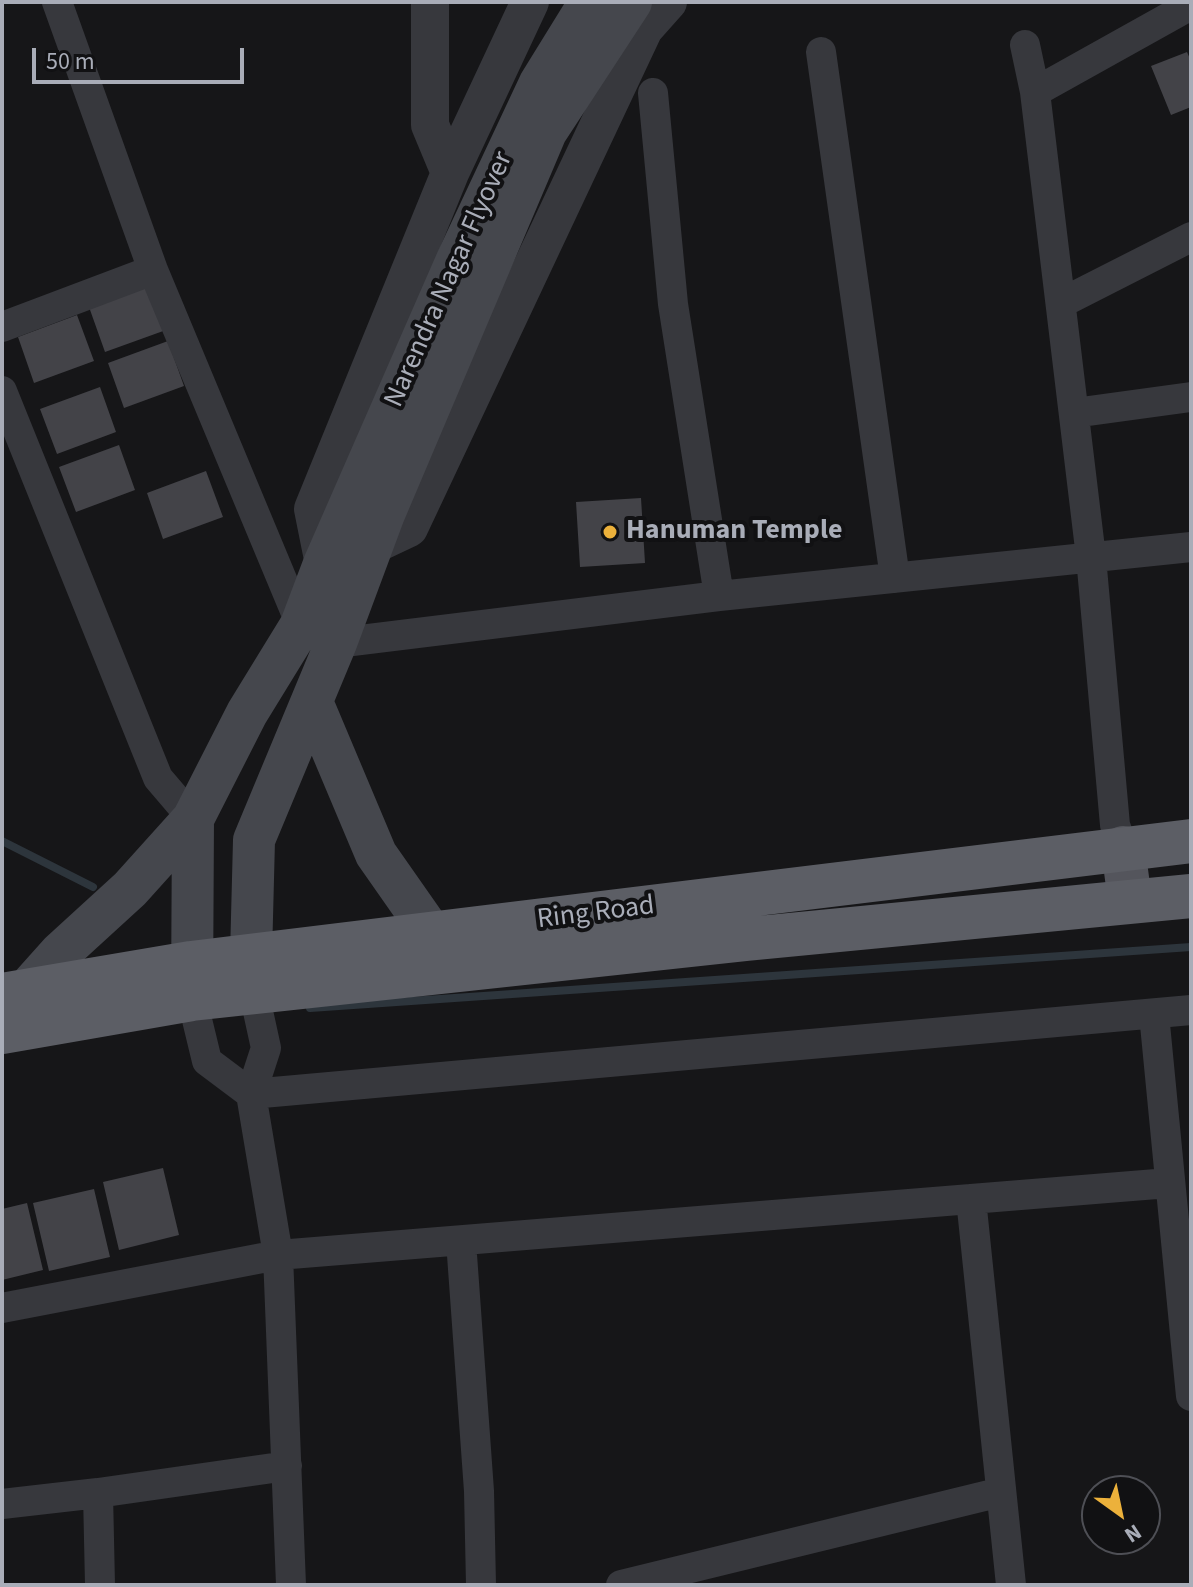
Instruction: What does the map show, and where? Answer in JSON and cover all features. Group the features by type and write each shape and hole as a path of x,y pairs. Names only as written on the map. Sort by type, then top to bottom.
{"highway":[{"name":"Ring Road","path":"253,974 432,934 1191,841"},
{"name":"Ring Road","path":"14,993 192,981 1191,896"},
{"name":"Ring Road","path":"2,1032 192,981"}],"main road":[{"name":"Narendra Nagar Flyover","path":"367,527 457,260 540,83 590,2"},
{"name":"Narendra Nagar Flyover","path":"319,634 324,564 367,527 546,132 631,2"},
{"path":"14,993 130,889 193,819 247,713 319,634 367,527"},
{"path":"253,974 254,840 312,702 319,634"},
{"path":"312,702 376,854 432,934"},
{"path":"192,981 193,819"},
{"path":"1123,848 1130,901"}],"street":[{"path":"57,2 153,270 319,634 1191,547"},
{"path":"430,2 430,125 450,173"},
{"path":"324,564 313,509 450,173 530,2"},
{"path":"367,527 409,528 644,29 668,2"},
{"path":"1035,92 1191,5"},
{"path":"1025,45 1035,92 1091,557 1115,825 1123,848"},
{"path":"821,52 895,578"},
{"path":"653,93 673,304 719,596"},
{"path":"1061,303 1191,237"},
{"path":"2,327 153,270"},
{"path":"2,391 158,778 193,819"},
{"path":"1074,413 1191,397"},
{"path":"253,974 266,1048 251,1094 278,1255 291,1585"},
{"path":"192,981 207,1061 251,1094 1191,1010"},
{"path":"1154,1014 1169,1183 1184,1253 1191,1396"},
{"path":"2,1308 278,1255 1169,1183"},
{"path":"971,1199 1011,1585"},
{"path":"461,1241 479,1491 481,1585"},
{"path":"2,1504 287,1466"},
{"path":"621,1585 1001,1492"},
{"path":"98,1493 100,1585"}],"building":[{"path":"1187,52 1191,61 1191,107 1171,115 1151,66"},
{"path":"149,285 166,330 105,352 89,307"},
{"path":"77,315 94,361 34,383 18,337"},
{"path":"168,341 184,386 124,408 108,363"},
{"path":"100,387 116,432 57,454 40,409"},
{"path":"119,445 135,490 76,512 59,467"},
{"path":"206,471 223,517 163,539 147,493"},
{"name":"Hanuman Temple","path":"641,498 645,563 580,567 576,502"},
{"path":"163,1168 179,1235 119,1250 103,1182"},
{"path":"94,1189 110,1257 49,1271 33,1203"},
{"path":"27,1203 43,1270 2,1280 2,1209"}],"waterway":[{"path":"2,841 93,887"},
{"path":"310,1008 1191,947"}],"place":[{"name":"Hanuman Temple","path":"610,532"}]}
